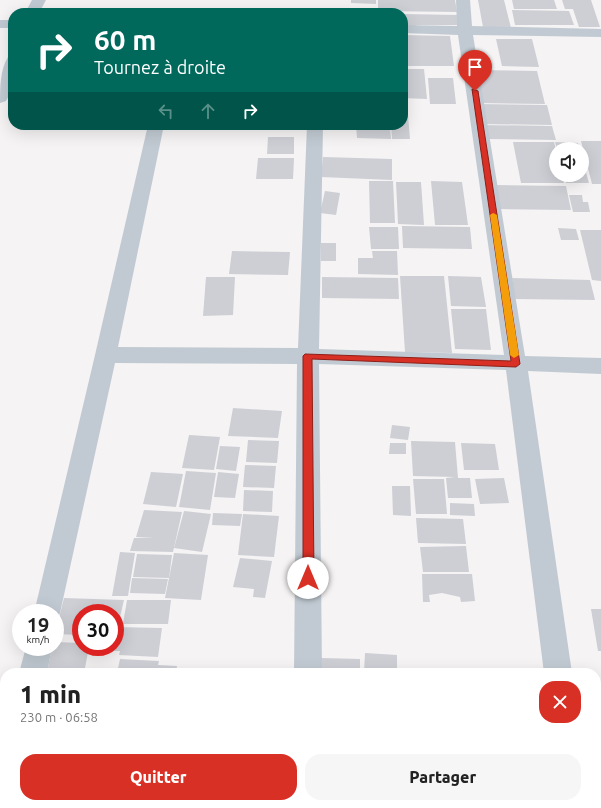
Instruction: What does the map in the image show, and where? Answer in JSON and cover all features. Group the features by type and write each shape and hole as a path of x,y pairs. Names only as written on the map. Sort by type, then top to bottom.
{"street":[{"path":"463,0 465,30 516,364 557,668"},
{"path":"408,29 601,33"},
{"path":"0,98 8,75"},
{"path":"49,604 106,355 155,130"},
{"path":"308,668 308,356 315,130"},
{"path":"106,355 308,356 601,366"},
{"path":"34,668 37,656"}],"building":[{"path":"351,0 376,0 376,4 351,3"},
{"path":"378,0 455,0 457,12 408,11 408,8 378,8"},
{"path":"478,0 504,0 511,28 483,27"},
{"path":"512,0 554,0 557,9 514,9"},
{"path":"562,0 591,0 600,27 579,27 573,9 565,9"},
{"path":"512,10 569,11 574,25 515,25"},
{"path":"408,14 458,15 460,25 416,25 416,28 408,27"},
{"path":"408,35 450,36 454,66 408,66"},
{"path":"496,39 532,39 539,67 502,66"},
{"path":"408,69 424,69 427,99 408,98"},
{"path":"472,70 537,71 545,104 478,103"},
{"path":"428,78 453,78 456,104 430,104"},
{"path":"478,104 547,105 552,125 482,124"},
{"path":"408,115 410,139 392,139 391,130 408,130"},
{"path":"483,125 552,126 556,140 486,139"},
{"path":"356,130 390,130 391,139 357,138"},
{"path":"268,137 294,137 294,154 267,154"},
{"path":"601,141 601,184 592,184 589,172 589,142 581,142"},
{"path":"513,142 549,142 549,182 564,183 521,183"},
{"path":"323,157 392,159 392,180 321,177"},
{"path":"258,158 294,158 293,179 256,179"},
{"path":"369,181 393,181 395,223 370,223"},
{"path":"431,181 462,182 468,225 435,225"},
{"path":"396,182 421,182 424,225 398,224"},
{"path":"566,182 589,183 566,183"},
{"path":"495,185 566,186 571,210 499,209"},
{"path":"325,191 340,193 336,215 320,213"},
{"path":"569,195 582,195 583,202 588,202 590,212 573,212"},
{"path":"402,226 470,227 472,249 403,248"},
{"path":"369,227 398,227 399,249 371,249"},
{"path":"558,228 576,229 579,240 561,240"},
{"path":"580,230 601,230 601,281 592,280"},
{"path":"321,243 336,243 336,261 321,261"},
{"path":"232,251 290,252 288,275 229,274"},
{"path":"372,251 397,251 398,275 358,274 358,258 373,258"},
{"path":"400,276 444,276 452,353 405,352"},
{"path":"448,276 481,277 486,307 451,306"},
{"path":"206,277 235,277 233,315 203,316"},
{"path":"322,277 398,278 399,299 322,298"},
{"path":"512,278 590,280 595,300 515,299"},
{"path":"451,309 486,309 491,350 455,349"},
{"path":"233,408 282,411 278,438 228,436"},
{"path":"392,425 410,427 408,440 390,438"},
{"path":"189,435 220,437 214,470 182,468"},
{"path":"248,440 279,441 277,463 246,462"},
{"path":"411,441 455,442 458,478 470,478 472,498 448,498 446,478 455,477 413,476"},
{"path":"390,443 406,443 406,454 389,454"},
{"path":"461,443 495,444 499,470 464,470"},
{"path":"220,446 240,447 236,471 216,469"},
{"path":"245,465 276,466 274,488 243,487"},
{"path":"186,471 216,473 210,510 179,507"},
{"path":"151,472 183,474 176,507 143,504"},
{"path":"218,472 239,474 235,498 214,497"},
{"path":"504,478 509,503 480,504 475,479"},
{"path":"413,479 444,479 447,514 416,514"},
{"path":"392,486 410,486 411,516 393,515"},
{"path":"244,490 273,491 272,512 243,511"},
{"path":"450,503 474,504 475,516 450,515"},
{"path":"144,510 182,512 173,552 130,551 134,538 154,538 136,537"},
{"path":"184,511 211,514 202,552 174,548"},
{"path":"213,513 242,514 240,526 212,525"},
{"path":"243,514 279,516 274,557 238,555"},
{"path":"416,518 463,519 466,544 418,543"},
{"path":"466,546 469,572 423,572 420,547"},
{"path":"120,552 135,553 128,596 112,596"},
{"path":"174,553 208,555 201,600 165,598"},
{"path":"137,554 172,555 169,578 133,577"},
{"path":"240,558 272,561 265,598 253,597 254,589 233,587"},
{"path":"422,574 472,574 475,601 461,602 460,597 442,593 429,595 430,602 423,602"},
{"path":"132,578 168,579 165,594 130,593"},
{"path":"64,598 124,600 123,604 72,604 72,635 64,634 64,604 62,604"},
{"path":"127,600 171,600 168,624 124,624"},
{"path":"591,609 601,609 601,651 598,651"},
{"path":"124,627 162,628 158,657 124,655"},
{"path":"64,642 72,643 72,656 87,656 85,668 48,668 50,656 64,656"},
{"path":"365,653 397,655 397,668 364,668"},
{"path":"321,658 360,659 360,668 321,668"},
{"path":"120,659 159,661 158,665 177,666 177,668 118,668"}],"slow traffic":[{"path":"493,215 514,355"}],"route":[{"path":"308,578 308,356 516,364 475,91"}]}
